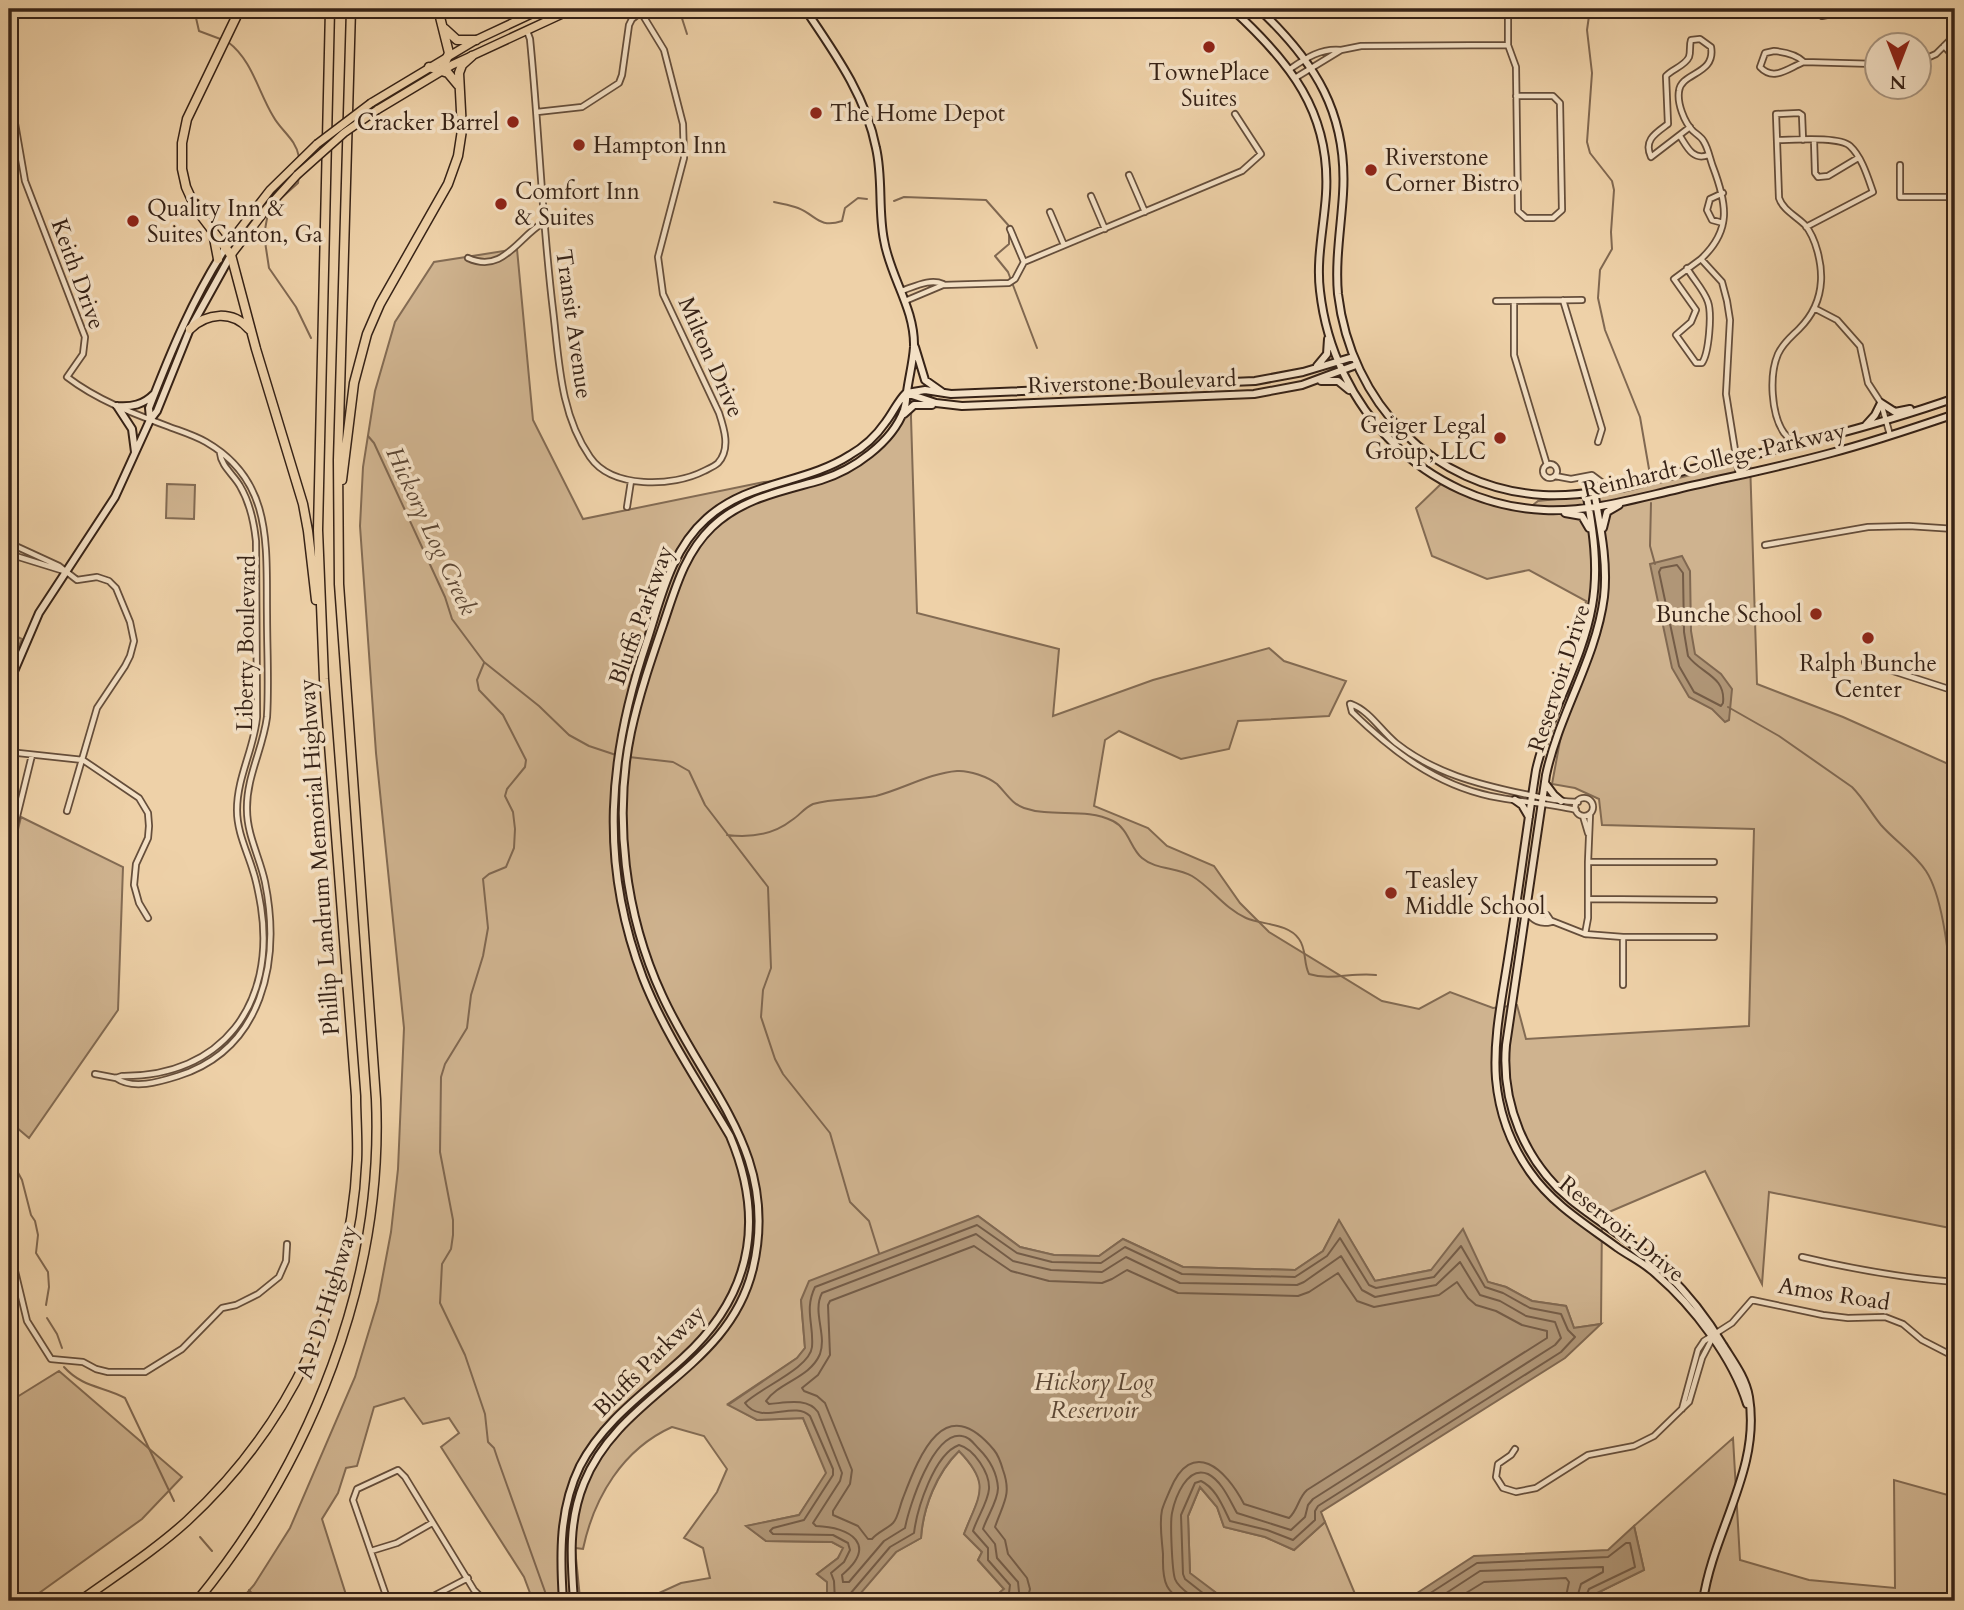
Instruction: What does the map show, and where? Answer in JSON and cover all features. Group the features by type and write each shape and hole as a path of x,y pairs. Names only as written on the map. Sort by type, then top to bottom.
{"highway":[{"path":"240,9 187,119 181,158 195,209 229,251 307,522 324,679"},
{"name":"Phillip Landrum Memorial Highway","path":"80,1601 185,1523 225,1483 279,1411 312,1350 328,1310 343,1258 354,1200 357,1130 324,679 318,530 330,9"},
{"name":"Phillip Landrum Memorial Highway","path":"351,9 338,517 341,618 351,770"},
{"path":"438,9 449,55 442,70"},
{"path":"443,26 457,40 476,40"},
{"path":"338,517 352,397 360,355 380,304 455,167 462,130 458,85 460,69 472,55"},
{"path":"429,67 451,75 458,85"},
{"path":"212,232 218,246 218,259"},
{"path":"190,329 202,320 221,315 242,323 252,334"},
{"name":"A P D Highway","path":"197,1601 227,1563 261,1510 309,1419 345,1326 371,1223 378,1135 351,770"}],"main road":[{"path":"229,251 296,175 374,106 449,55 542,9"},
{"path":"229,251 248,217 297,163 339,127 442,70 573,9"}],"street":[{"path":"805,9 849,75 869,120 878,162 884,244 905,301 925,380 946,394"},
{"name":"Reinhardt College Parkway","path":"1232,9 1272,47 1290,69 1314,113 1325,157 1326,194 1319,281 1328,333 1337,361 1353,394 1386,437 1406,456 1436,477 1487,500 1542,510 1593,508 1829,454 1955,414"},
{"name":"Reinhardt College Parkway","path":"1259,9 1281,30 1311,67 1331,107 1343,151 1344,183 1338,286 1344,328 1356,365 1367,388 1386,414 1409,438 1446,465 1486,483 1513,491 1555,495 1590,492 1807,443 1955,398"},
{"path":"1508,9 1508,44 1516,67 1516,96 1518,211 1526,218 1553,218 1562,210 1560,103 1552,96 1516,96"},
{"path":"1813,9 1822,16 1832,14 1832,9"},
{"path":"537,112 582,107 619,83 626,37 631,21 640,10"},
{"name":"Milton Drive","path":"640,10 664,50 682,124 684,158 658,257 663,294 726,433 725,448 718,463 699,473 663,482"},
{"name":"Transit Avenue","path":"526,29 530,40 544,234 563,395 577,434 592,460 614,475 631,481 663,482"},
{"path":"1932,56 1955,35"},
{"path":"1687,268 1709,303 1706,358 1702,363 1696,363 1676,335 1691,323 1696,310 1674,279 1687,268 1701,260 1716,242 1724,223 1723,193 1704,142 1690,127 1682,109 1679,91 1682,85 1710,60 1711,47 1700,39 1691,40 1686,61 1666,76 1668,124 1650,138 1648,147 1651,157 1690,127"},
{"path":"1290,69 1330,49 1361,46 1508,44"},
{"path":"1944,46 1955,58"},
{"path":"1296,78 1341,50"},
{"path":"1804,62 1772,75 1760,67 1765,53 1774,51 1787,53 1804,62 1862,64"},
{"name":"Keith Drive","path":"9,89 25,181 86,337 83,354 67,377 84,390 150,420"},
{"path":"1803,140 1803,118 1799,113 1776,114 1780,202 1807,227 1820,267 1821,281 1814,308 1800,328 1784,343 1776,359 1774,400 1779,422 1784,433 1790,438 1807,443"},
{"path":"905,301 943,285 1009,283 1015,279 1024,262 1242,171 1261,154 1236,114"},
{"path":"1680,136 1693,155 1701,158 1708,155"},
{"path":"1777,140 1836,141 1850,145 1873,192 1807,227"},
{"path":"1814,140 1815,173 1818,177 1828,176 1858,158"},
{"path":"1900,165 1900,197 1955,197"},
{"path":"1129,175 1145,212"},
{"path":"1723,193 1710,199 1707,210 1712,220 1724,223"},
{"path":"1091,196 1105,229"},
{"path":"1050,212 1064,245"},
{"path":"468,258 478,263 489,263 502,258 544,222"},
{"path":"1010,229 1024,262"},
{"path":"150,420 149,408 189,311 218,259 229,251"},
{"path":"9,682 32,626 115,496 150,420 157,411 190,329 229,251"},
{"path":"1701,260 1721,282 1727,301 1730,320 1726,385 1739,475"},
{"path":"901,291 937,281 943,285"},
{"path":"1563,300 1602,429 1598,442"},
{"path":"1496,301 1582,300"},
{"path":"1514,301 1514,355 1547,465"},
{"path":"1814,308 1837,320 1860,346 1868,383 1881,403 1890,435"},
{"path":"1313,369 1327,354 1328,333"},
{"path":"906,393 912,370 914,342"},
{"name":"Riverstone Boulevard","path":"906,393 925,390 946,394 1246,382 1285,376 1353,357"},
{"name":"Riverstone Boulevard","path":"906,393 921,400 968,406 1247,395 1309,382 1356,365"},
{"path":"1309,382 1331,379 1338,381 1353,394"},
{"path":"135,453 132,429 117,406 141,404 155,393"},
{"name":"Bluffs Parkway","path":"574,1601 570,1554 575,1514 585,1480 603,1447 624,1423 713,1344 730,1320 752,1271 759,1210 756,1181 746,1146 735,1122 661,994 639,929 626,867 623,819 624,773 644,679 682,568 713,525 732,511 759,498 829,478 867,456 888,437 901,418 906,407 906,393"},
{"name":"Bluffs Parkway","path":"563,1601 560,1556 562,1526 580,1467 595,1441 615,1417 684,1358 709,1332 730,1301 748,1245 746,1182 730,1136 675,1042 643,977 624,912 613,826 615,773 632,684 675,558 705,520 743,494 827,467 865,444 878,432 906,393"},
{"path":"1881,403 1895,412 1940,404"},
{"path":"1863,428 1875,415 1881,403"},
{"path":"901,418 914,405 943,404"},
{"name":"Liberty Boulevard","path":"95,1074 126,1083 159,1081 187,1073 213,1058 234,1040 250,1019 262,994 268,971 269,910 264,879 250,834 247,809 249,783 262,745 267,717 265,535 259,505 251,487 228,455 220,453 202,440 150,420"},
{"name":"Liberty Boulevard","path":"116,1078 168,1072 191,1064 208,1053 224,1040 241,1019 252,1000 260,971 261,908 254,872 240,835 237,809 239,783 252,745 257,717 256,541 247,500 238,482 220,461 220,453"},
{"path":"1547,465 1543,469 1544,475 1549,478 1555,475"},
{"path":"1547,465 1555,467 1555,475"},
{"path":"1555,475 1564,479 1595,476 1604,484 1625,485"},
{"path":"1587,476 1590,492"},
{"path":"796,477 799,486"},
{"path":"627,507 631,481"},
{"name":"Reservoir Drive","path":"1590,492 1602,537 1605,581 1601,616 1555,740 1545,783 1505,1054 1508,1094 1523,1140 1538,1166 1557,1188 1663,1270 1693,1301 1744,1380 1750,1398 1750,1450 1703,1601"},
{"path":"1602,537 1607,512 1633,499"},
{"name":"Reservoir Drive","path":"1593,508 1595,578 1590,615 1545,736 1529,818 1495,1059 1500,1105 1516,1149 1548,1194 1583,1223 1657,1274 1714,1336"},
{"path":"1542,510 1582,516 1593,540"},
{"path":"1765,545 1868,527 1955,529"},
{"path":"9,543 60,566 65,572"},
{"path":"9,554 65,572 77,580 97,577 109,581 121,598 133,632 134,641 130,656 97,708 89,729 83,760 67,811"},
{"path":"651,630 660,633"},
{"path":"1865,662 1955,691"},
{"path":"1532,799 1516,800 1471,791 1421,769 1366,726 1352,712 1350,704 1360,707 1394,741 1423,762 1479,784 1576,810 1583,816 1588,834"},
{"path":"9,752 83,760 139,798 148,813 148,838 136,864 134,878 139,903 148,918"},
{"path":"9,849 32,755"},
{"path":"1545,783 1553,795 1561,800"},
{"path":"1542,801 1578,802 1582,799 1590,801 1593,806 1588,834 1589,900 1585,934"},
{"path":"1516,800 1526,810 1529,818"},
{"path":"1576,810 1578,802"},
{"path":"1583,816 1591,813"},
{"path":"1588,862 1714,862"},
{"path":"1589,900 1714,900"},
{"path":"1515,913 1527,915 1537,912 1585,934 1623,937 1714,937"},
{"path":"1527,915 1536,922 1552,921"},
{"path":"1623,937 1623,985"},
{"path":"700,1085 709,1080"},
{"path":"9,1246 27,1321 51,1359 83,1362 108,1372 132,1372 145,1371 183,1349 222,1308 236,1305 258,1294 279,1278 286,1261 287,1244"},
{"path":"1802,1256 1839,1266 1910,1278 1955,1282"},
{"name":"Amos Road","path":"1714,1336 1735,1320 1750,1301 1757,1300 1823,1315 1848,1318 1885,1317 1903,1324 1922,1340 1955,1357"},
{"path":"1514,1449 1511,1455 1497,1464 1496,1477 1503,1488 1516,1492 1539,1486 1588,1455 1630,1447 1645,1441 1663,1429 1682,1409 1697,1353 1704,1341 1714,1336"},
{"path":"388,1601 355,1506 354,1493 357,1489 398,1470 405,1477 474,1590 485,1601"},
{"path":"371,1551 397,1543 432,1523"},
{"path":"424,1601 468,1578"},
{"path":"562,1585 573,1584"}],"shaded area":[{"path":"517,249 533,420 583,519 764,482 816,478 860,459 883,441 912,400 917,613 1059,649 1053,716 1153,680 1269,648 1284,661 1346,681 1329,716 1238,721 1229,749 1181,759 1119,731 1105,740 1094,806 1148,828 1167,846 1214,866 1240,903 1269,932 1382,1001 1419,1009 1450,992 1493,1008 1517,1005 1526,1039 1749,1026 1754,829 1602,825 1599,799 1575,788 1552,784 1586,601 1529,570 1487,579 1432,556 1416,508 1444,481 1489,501 1528,509 1538,501 1623,492 1750,460 1757,684 1843,717 1955,767 1955,1229 1769,1192 1762,1284 1705,1171 1602,1215 1601,1324 1574,1328 1566,1306 1532,1301 1506,1287 1488,1282 1431,1270 1375,1281 1339,1221 1323,1251 1295,1270 1183,1267 1123,1239 1099,1256 1054,1255 1020,1247 978,1216 801,1300 805,1348 797,1358 728,1404 757,1420 803,1418 827,1473 799,1515 747,1526 766,1541 832,1542 844,1548 838,1558 817,1574 827,1582 827,1601 533,1601 524,1577 441,1447 459,1433 449,1418 423,1424 404,1398 374,1407 357,1466 346,1468 338,1493 322,1519 348,1601 240,1601 254,1585 290,1528 355,1377 378,1301 391,1232 398,1169 404,1028 376,753 360,526 363,467 375,391 395,322 434,262","holes":["672,1427 704,1436 727,1469 717,1492 684,1538 703,1548 710,1578 681,1583 646,1599 580,1598 575,1548 583,1549 595,1511 613,1477 639,1448"]},
{"path":"167,484 195,485 194,519 166,518"},
{"path":"9,633 22,639 9,671"},
{"path":"21,817 123,867 118,1010 29,1138 9,1121 9,866"},
{"path":"59,1371 182,1477 142,1519 28,1601 9,1601 9,1402"},
{"path":"1733,1438 1740,1560 1809,1580 1895,1588 1894,1480 1955,1497 1955,1601 1591,1601 1593,1595 1644,1570 1634,1526"},
{"path":"959,1451 970,1463 980,1482 978,1499 964,1534 982,1552 978,1560 1004,1589 989,1601 852,1601 896,1552 921,1538 932,1491"},
{"path":"1200,1487 1217,1507 1224,1527 1265,1537 1294,1550 1325,1522 1358,1601 1227,1601 1190,1574 1188,1516"}],"water":[{"path":"1682,556 1690,571 1691,631 1695,654 1721,674 1732,689 1729,720 1725,722 1712,709 1689,697 1672,668 1650,564"},
{"name":"Hickory Log Reservoir","path":"978,1216 1020,1247 1054,1255 1099,1256 1123,1239 1183,1267 1295,1270 1323,1251 1339,1220 1375,1281 1431,1270 1463,1229 1488,1282 1506,1287 1532,1301 1566,1306 1574,1328 1601,1324 1565,1358 1321,1512 1325,1522 1294,1550 1265,1537 1224,1527 1217,1507 1200,1487 1188,1516 1190,1573 1227,1601 989,1601 1004,1589 978,1560 982,1552 964,1534 978,1500 979,1482 976,1473 959,1451 944,1469 932,1491 921,1538 896,1552 854,1601 827,1601 827,1582 817,1574 838,1558 843,1548 832,1542 766,1541 746,1526 799,1515 826,1473 803,1418 757,1420 728,1405 797,1358 805,1348 801,1300 809,1281"},
{"path":"1634,1526 1644,1570 1593,1595 1591,1601 1405,1601 1474,1556 1608,1550"}],"waterway":[{"name":"Hickory Log Creek","path":"194,9 199,31 223,40"},
{"path":"679,9 687,34"},
{"path":"1590,9 1587,30 1592,73 1587,142 1590,153 1612,181 1614,190 1612,249 1600,270 1598,298 1605,330 1640,417 1649,469"},
{"name":"Hickory Log Creek","path":"228,42 249,67 273,116 292,140 299,157"},
{"name":"Hickory Log Creek","path":"278,201 298,183 299,176"},
{"path":"894,201 904,197 986,200 1009,226 1009,244 995,256 1008,272 1037,348"},
{"path":"774,202 798,208 823,222 834,223 842,221 845,208 858,198 867,199"},
{"name":"Hickory Log Creek","path":"268,213 264,235 269,268 296,307 311,338"},
{"name":"Hickory Log Creek","path":"368,436 374,443 445,597 452,619 484,662 539,706 569,735 589,746 616,755"},
{"path":"1651,503 1650,546 1655,564"},
{"path":"484,663 477,680 479,690 503,715 526,760 525,767 507,789 505,796 513,812 514,848 506,867 483,879 488,928 471,995 467,1028 445,1064 441,1077 440,1152 453,1220 453,1235 451,1249 442,1264 440,1303 465,1355 485,1414 488,1442 494,1448 548,1600"},
{"path":"1728,707 1779,736 1852,787 1881,825 1926,871 1938,900 1946,939 1953,1012 1950,1055 1955,1080"},
{"name":"Hickory Log Creek","path":"629,757 673,762 689,771 705,805 768,887 771,968 763,990 761,1017 783,1074 830,1133 850,1202 869,1221 879,1253"},
{"path":"727,835 753,836 769,832 785,825 813,804 876,796 957,771 978,774 993,781 1024,808 1091,814 1118,824 1138,854 1148,862 1192,876 1231,909 1246,918 1282,927 1294,934 1303,947 1309,974 1326,977 1376,975"},
{"path":"1953,1144 1955,1139"},
{"path":"9,1156 22,1180 35,1221 38,1235 36,1253 48,1272 46,1305"},
{"path":"47,1318 62,1348"},
{"path":"64,1367 78,1379 125,1398 174,1501"},
{"path":"200,1537 212,1551"},
{"path":"249,1590 258,1601"}],"place":[{"name":"TownePlace Suites","path":"1209,47"},
{"name":"The Home Depot","path":"816,113"},
{"name":"Cracker Barrel","path":"513,122"},
{"name":"Hampton Inn","path":"579,145"},
{"name":"Riverstone Corner Bistro","path":"1371,170"},
{"name":"Comfort Inn & Suites","path":"501,204"},
{"name":"Quality Inn & Suites Canton, Ga","path":"133,221"},
{"name":"Geiger Legal Group, LLC","path":"1500,438"},
{"name":"Bunche School","path":"1816,614"},
{"name":"Ralph Bunche Center","path":"1868,638"},
{"name":"Teasley Middle School","path":"1391,893"}]}
